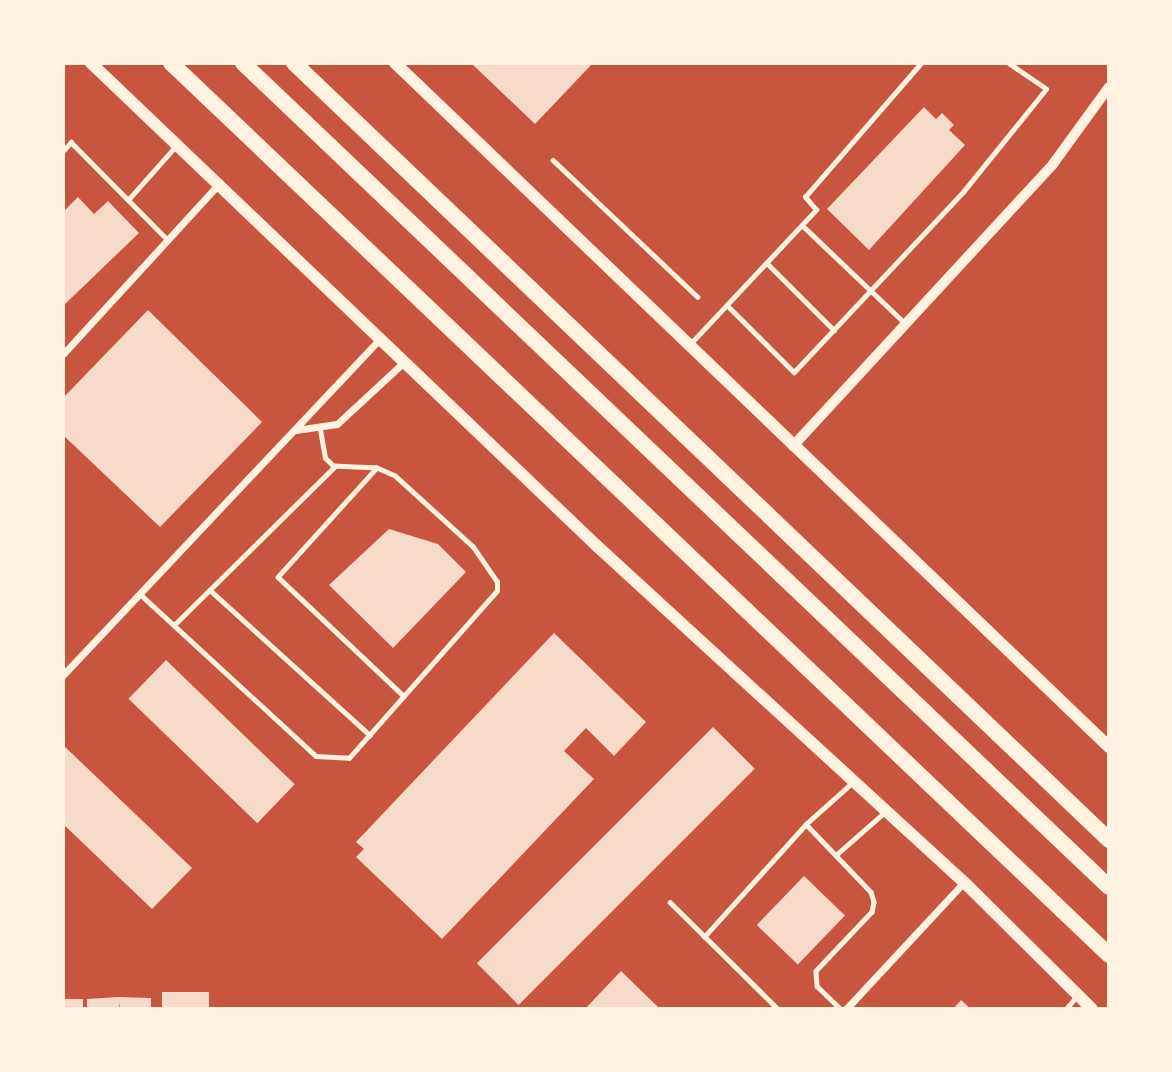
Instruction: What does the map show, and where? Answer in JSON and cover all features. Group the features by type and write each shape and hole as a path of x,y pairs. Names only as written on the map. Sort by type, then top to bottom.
{"highway":[{"path":"171,63 1109,955"},
{"path":"243,63 1109,887"},
{"path":"294,63 1109,840"}],"main road":[{"path":"91,63 382,337 597,546 964,882 1092,1009"},
{"path":"399,64 689,346 1109,747"}],"street":[{"path":"793,446 1053,164 1109,87"},
{"path":"63,354 220,183"},
{"path":"63,675 382,337"},
{"path":"295,430 320,429 349,415 406,360"},
{"path":"846,1009 964,882"}],"lane":[{"path":"689,346 816,210 805,197 921,63"},
{"path":"727,305 794,372 963,192 1046,89 1008,63"},
{"path":"63,151 71,142 167,239"},
{"path":"128,200 178,144"},
{"path":"554,160 698,298"},
{"path":"802,225 906,324"},
{"path":"767,263 834,330"},
{"path":"140,593 316,756 349,758 497,592 497,582 473,547 395,476 377,468 335,466 325,458 320,429"},
{"path":"174,625 335,466"},
{"path":"377,468 278,577 404,696"},
{"path":"210,590 370,735"},
{"path":"704,937 806,824 854,781"},
{"path":"836,855 886,811"},
{"path":"806,824 871,892 874,902 872,912 816,971 817,986 841,1009"},
{"path":"670,902 778,1009"},
{"path":"1066,1009 1078,995"}],"building":[{"path":"471,63 593,63 535,124"},
{"path":"924,107 936,119 942,113 954,125 949,130 965,145 869,250 827,209"},
{"path":"78,197 94,214 108,201 139,233 63,306 63,212"},
{"path":"148,310 262,422 160,527 63,435 63,398"},
{"path":"389,529 438,544 466,572 393,648 329,585"},
{"path":"554,633 646,722 614,756 586,728 564,751 594,779 442,939 356,857 364,849 356,842"},
{"path":"166,660 295,784 257,823 128,699"},
{"path":"713,727 755,769 519,1005 477,963"},
{"path":"63,745 192,868 152,909 63,824"},
{"path":"804,876 845,916 798,965 757,925"},
{"path":"621,971 660,1009 585,1009"},
{"path":"162,992 209,992 209,1009 162,1009"},
{"path":"151,998 151,1009 120,1009 119,1002 119,1009 87,1009 87,999"},
{"path":"63,999 83,999 83,1009 63,1009"},
{"path":"961,1000 971,1009 953,1009"}]}
